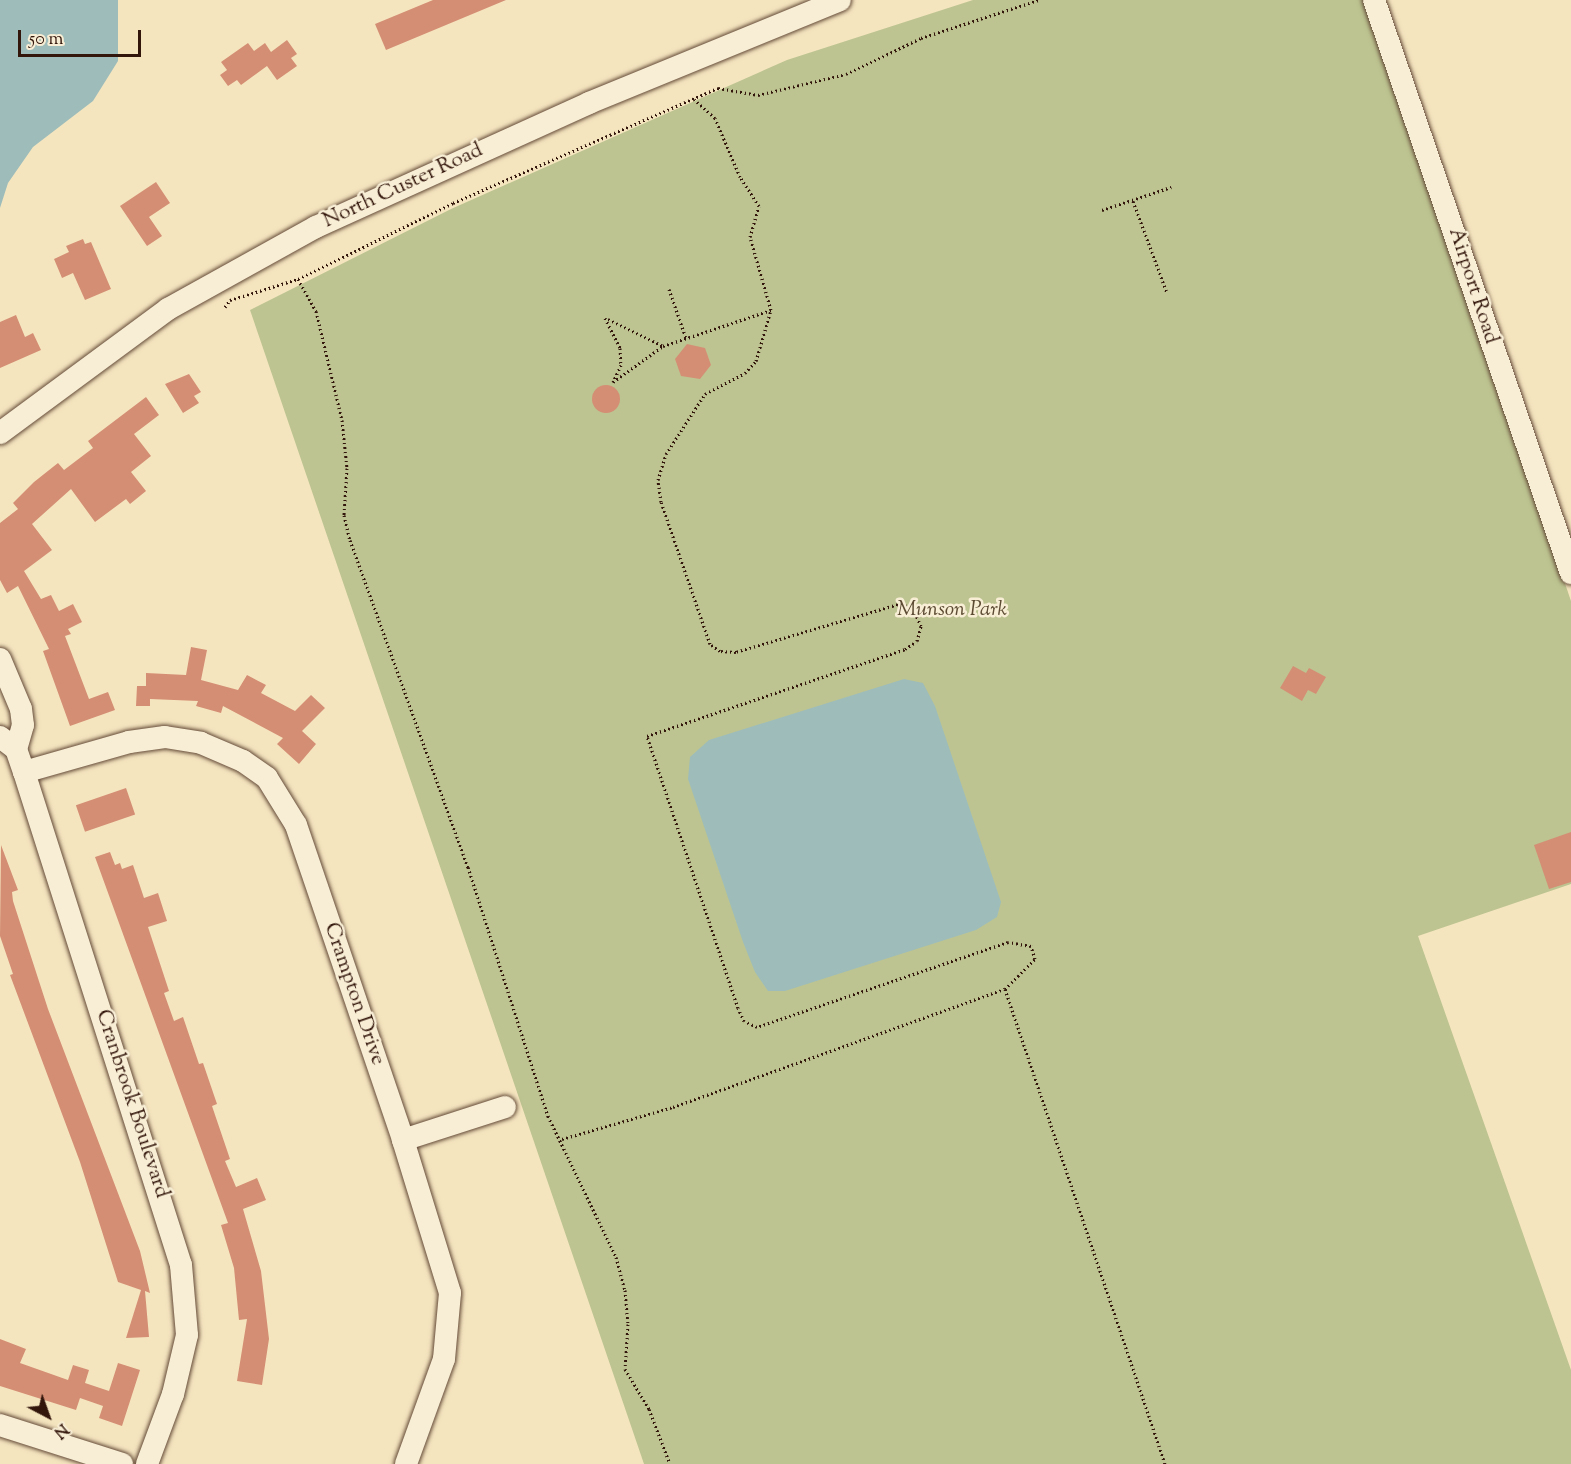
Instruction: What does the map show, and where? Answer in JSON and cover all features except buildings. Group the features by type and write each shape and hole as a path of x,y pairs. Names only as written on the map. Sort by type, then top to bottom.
{"street":[{"name":"North Custer Road","path":"0,433 168,309 306,232 579,107 840,0"},
{"name":"Airport Road","path":"1374,0 1571,573"},
{"name":"Cranbrook Boulevard","path":"0,659 21,709 23,724 8,743 24,772 164,1204 186,1290 184,1352 147,1464"},
{"name":"Crampton Drive","path":"24,772 129,742 165,737 201,742 224,752 267,778 296,825 403,1140 450,1293 444,1359 406,1464"},
{"path":"403,1140 505,1107"},
{"path":"0,1425 122,1464"}],"path":[{"path":"225,307 230,300 298,279 453,203 718,88 758,95 846,74 921,38 1039,0"},
{"path":"562,1139 673,1107 1005,989 1035,959 1031,946 1008,942 758,1027 744,1021 738,1008 647,736 905,649 917,641 921,626 914,611 902,603 736,652 720,651 710,644 661,502 658,480 666,454 705,394 745,373 756,361 771,310 750,237 759,206 740,177 716,118 694,99"},
{"path":"1102,210 1171,188"},
{"path":"1134,201 1167,293"},
{"path":"298,279 316,311 342,420 346,468 344,515 350,540 468,867 548,1116 562,1139 616,1257 627,1312 625,1370 650,1409 670,1464"},
{"path":"669,290 686,338"},
{"path":"663,345 605,318 620,348 621,365 613,382 663,345 771,310"},
{"path":"1005,989 1165,1464"}],"green space":[{"name":"Munson Park","path":"973,0 1367,0 1571,601 1571,884 1418,936 1571,1370 1571,1464 644,1464 250,310 451,209 787,60"}],"water":[{"path":"0,0 118,0 118,61 93,101 33,147 8,183 0,208"},
{"path":"904,679 923,683 935,706 1001,902 997,917 976,930 785,991 768,991 755,972 743,942 688,779 690,757 709,740"}]}
